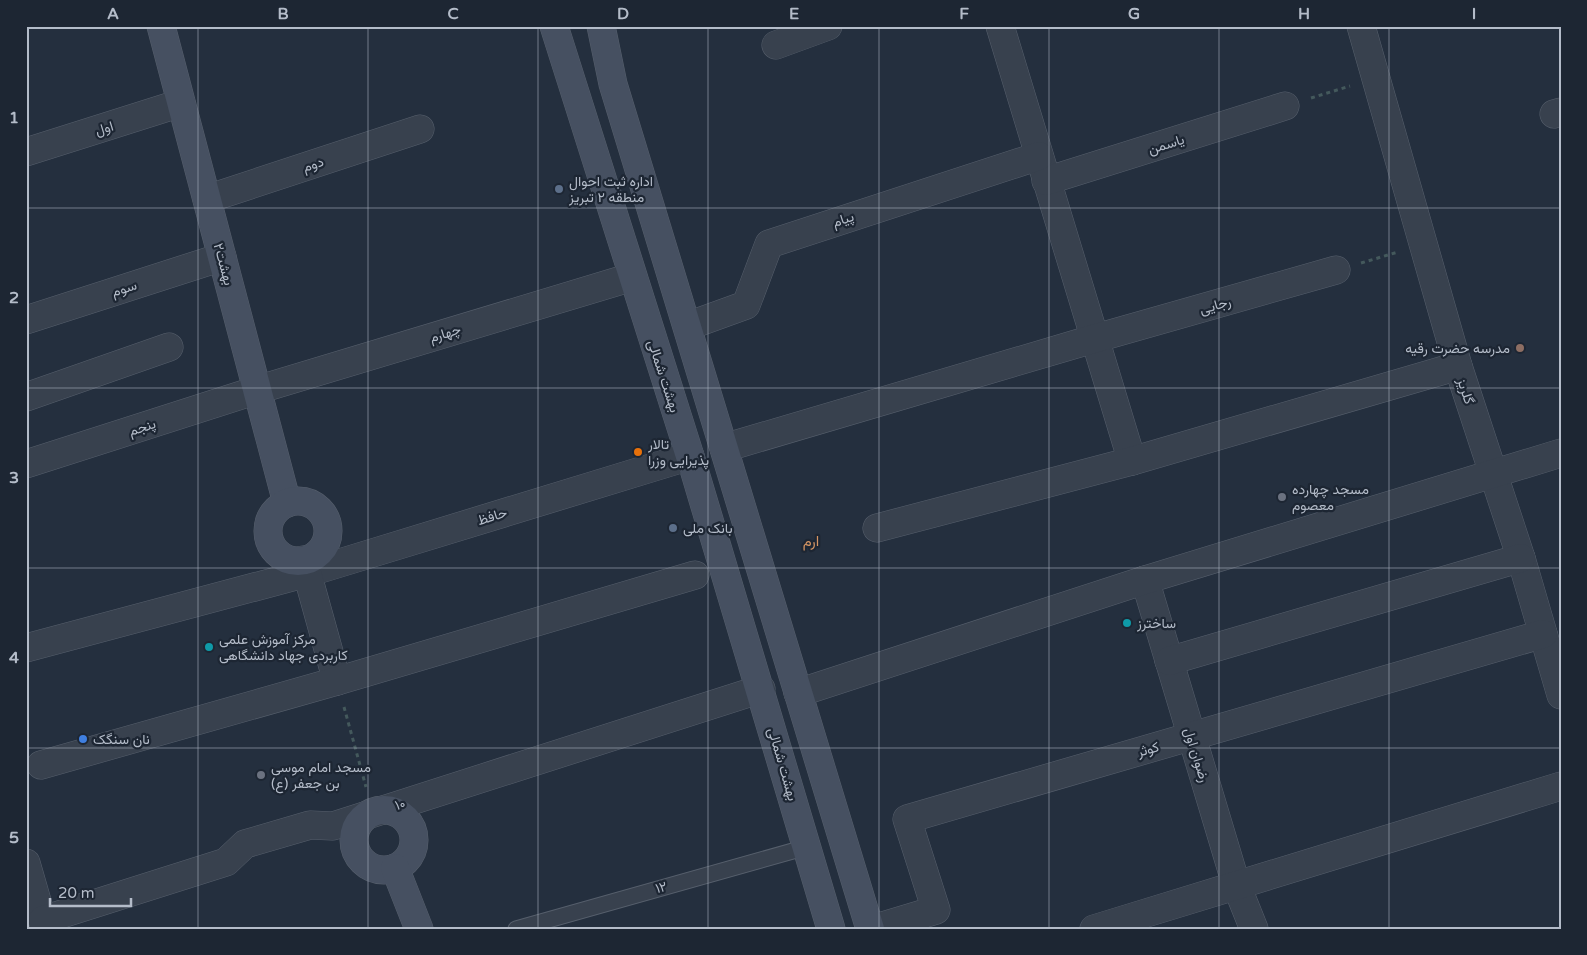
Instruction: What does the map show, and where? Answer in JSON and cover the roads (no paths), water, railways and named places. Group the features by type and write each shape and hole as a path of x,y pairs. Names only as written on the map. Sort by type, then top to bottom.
{"main road":[{"name":"بهشت۲","path":"161,26 287,503"},
{"name":"بهشت شمالی","path":"554,26 690,456 808,846 831,929"},
{"path":"601,26 613,84 871,929"},
{"path":"303,501 317,507 326,520 328,536 322,550 309,559 305,566 279,554 270,542 268,526 274,512 287,503 303,501"},
{"path":"392,811 408,821 412,830 414,839 409,857 395,868 374,869 365,864 358,856 354,836 364,817 373,812 392,811"},
{"path":"395,868 419,929"}],"street":[{"path":"776,45 828,26"},
{"name":"گلریز","path":"1361,26 1458,366 1521,558 1561,695"},
{"path":"1003,27 1038,156 1132,461"},
{"name":"اول","path":"26,152 181,103"},
{"name":"یاسمن","path":"1046,182 1285,106"},
{"name":"دوم","path":"206,199 420,129"},
{"name":"پیام","path":"688,326 746,305 769,244 1038,156"},
{"name":"سوم","path":"26,320 222,257"},
{"name":"رجایی","path":"724,448 1093,339 1336,270"},
{"name":"چهارم","path":"257,390 632,277"},
{"path":"26,397 169,347"},
{"path":"877,528 1132,461 1458,366"},
{"name":"پنجم","path":"26,464 257,390"},
{"path":"798,693 1145,580 1561,453"},
{"name":"حافظ","path":"26,648 690,456"},
{"path":"1169,661 1521,558"},
{"path":"305,566 337,681"},
{"path":"41,765 337,681 695,575"},
{"name":"رضوان اول","path":"1145,580 1236,884 1254,929"},
{"name":"کوثر","path":"871,929 936,910 907,819 1543,634"},
{"name":"۱۰","path":"38,912 226,862 245,844 310,825 333,826 761,689"},
{"path":"1094,929 1561,786"},
{"path":"26,863 38,912"}],"lane":[{"name":"۱۲","path":"516,929 808,846"}],"place":[{"name":"اداره ثبت احوال منطقه ۲ تبریز","path":"559,189"},
{"name":"مدرسه حضرت رقیه","path":"1520,348"},
{"name":"تالار پذیرایی وزرا","path":"638,452"},
{"name":"مسجد چهارده معصوم","path":"1282,497"},
{"name":"بانک ملی","path":"673,528"},
{"name":"ساخترز","path":"1127,623"},
{"name":"مرکز آموزش علمی کاربردی جهاد دانشگاهی","path":"209,647"},
{"name":"نان سنگک","path":"83,739"},
{"name":"مسجد امام موسی بن جعفر (ع)","path":"261,775"}],"district":[{"name":"ارم","path":"811,541"}]}
